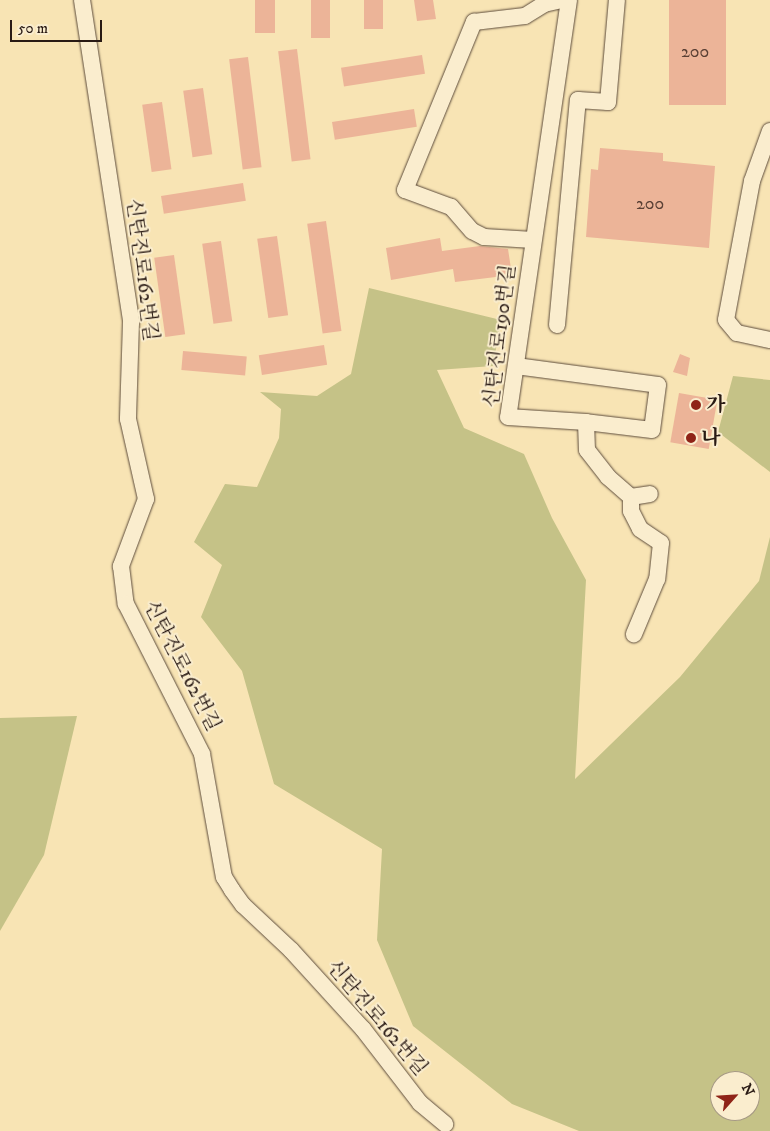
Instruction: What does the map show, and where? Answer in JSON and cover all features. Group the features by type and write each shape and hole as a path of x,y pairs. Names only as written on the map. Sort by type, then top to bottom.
{"street":[{"name":"신탄진로162번길","path":"82,0 131,322 128,419 146,499 121,566 126,604 202,754 224,877 243,905 291,950 363,1029 420,1103 445,1124"},
{"path":"533,240 484,237 472,230 451,207 405,190 474,22 525,16 544,4 561,0"},
{"name":"신탄진로190번길","path":"569,0 508,417 586,422"},
{"path":"557,325 578,100 608,102 617,0"},
{"path":"770,131 763,171 726,320 737,333 770,340"},
{"path":"516,366 658,384 652,430 586,422 587,450 631,497 631,511 640,528 661,543 657,579 634,634"},
{"path":"631,497 650,494"}],"shaded area":[{"path":"369,288 501,320 493,366 437,370 464,428 524,454 552,518 586,580 575,779 680,677 759,581 770,537 770,1131 579,1131 512,1104 413,1026 377,940 382,849 274,784 242,671 201,617 222,565 194,542 225,484 257,487 279,438 281,409 260,392 317,396 351,374"},
{"path":"733,376 770,380 770,472 718,432"},
{"path":"77,716 44,855 0,931 0,718"}],"building":[{"path":"255,0 275,0 275,33 255,33"},
{"path":"311,0 330,0 330,38 311,38"},
{"path":"364,0 383,0 383,29 364,29"},
{"path":"414,0 433,0 436,19 417,21"},
{"path":"669,0 726,0 726,105 669,105"},
{"path":"297,49 311,159 292,161 278,51"},
{"path":"422,55 425,74 344,87 341,68"},
{"path":"248,57 262,167 243,169 229,59"},
{"path":"203,88 212,154 193,157 183,91"},
{"path":"162,102 171,169 152,172 142,105"},
{"path":"414,109 417,127 335,140 332,122"},
{"path":"600,148 663,153 663,161 715,166 709,248 586,237 591,169 598,170"},
{"path":"243,183 246,201 164,214 161,196"},
{"path":"326,221 341,331 323,334 307,224"},
{"path":"277,236 288,315 268,318 257,239"},
{"path":"440,238 442,251 480,246 508,249 512,275 455,282 453,269 391,280 386,248"},
{"path":"221,241 232,321 213,324 202,244"},
{"path":"174,255 185,334 165,337 154,258"},
{"path":"324,345 327,365 262,375 259,355"},
{"path":"183,351 247,357 245,376 181,370"},
{"path":"680,354 690,358 687,376 673,372"},
{"path":"679,393 717,400 709,449 670,442"}],"place":[{"name":"가","path":"696,405"},
{"name":"나","path":"691,438"}]}
